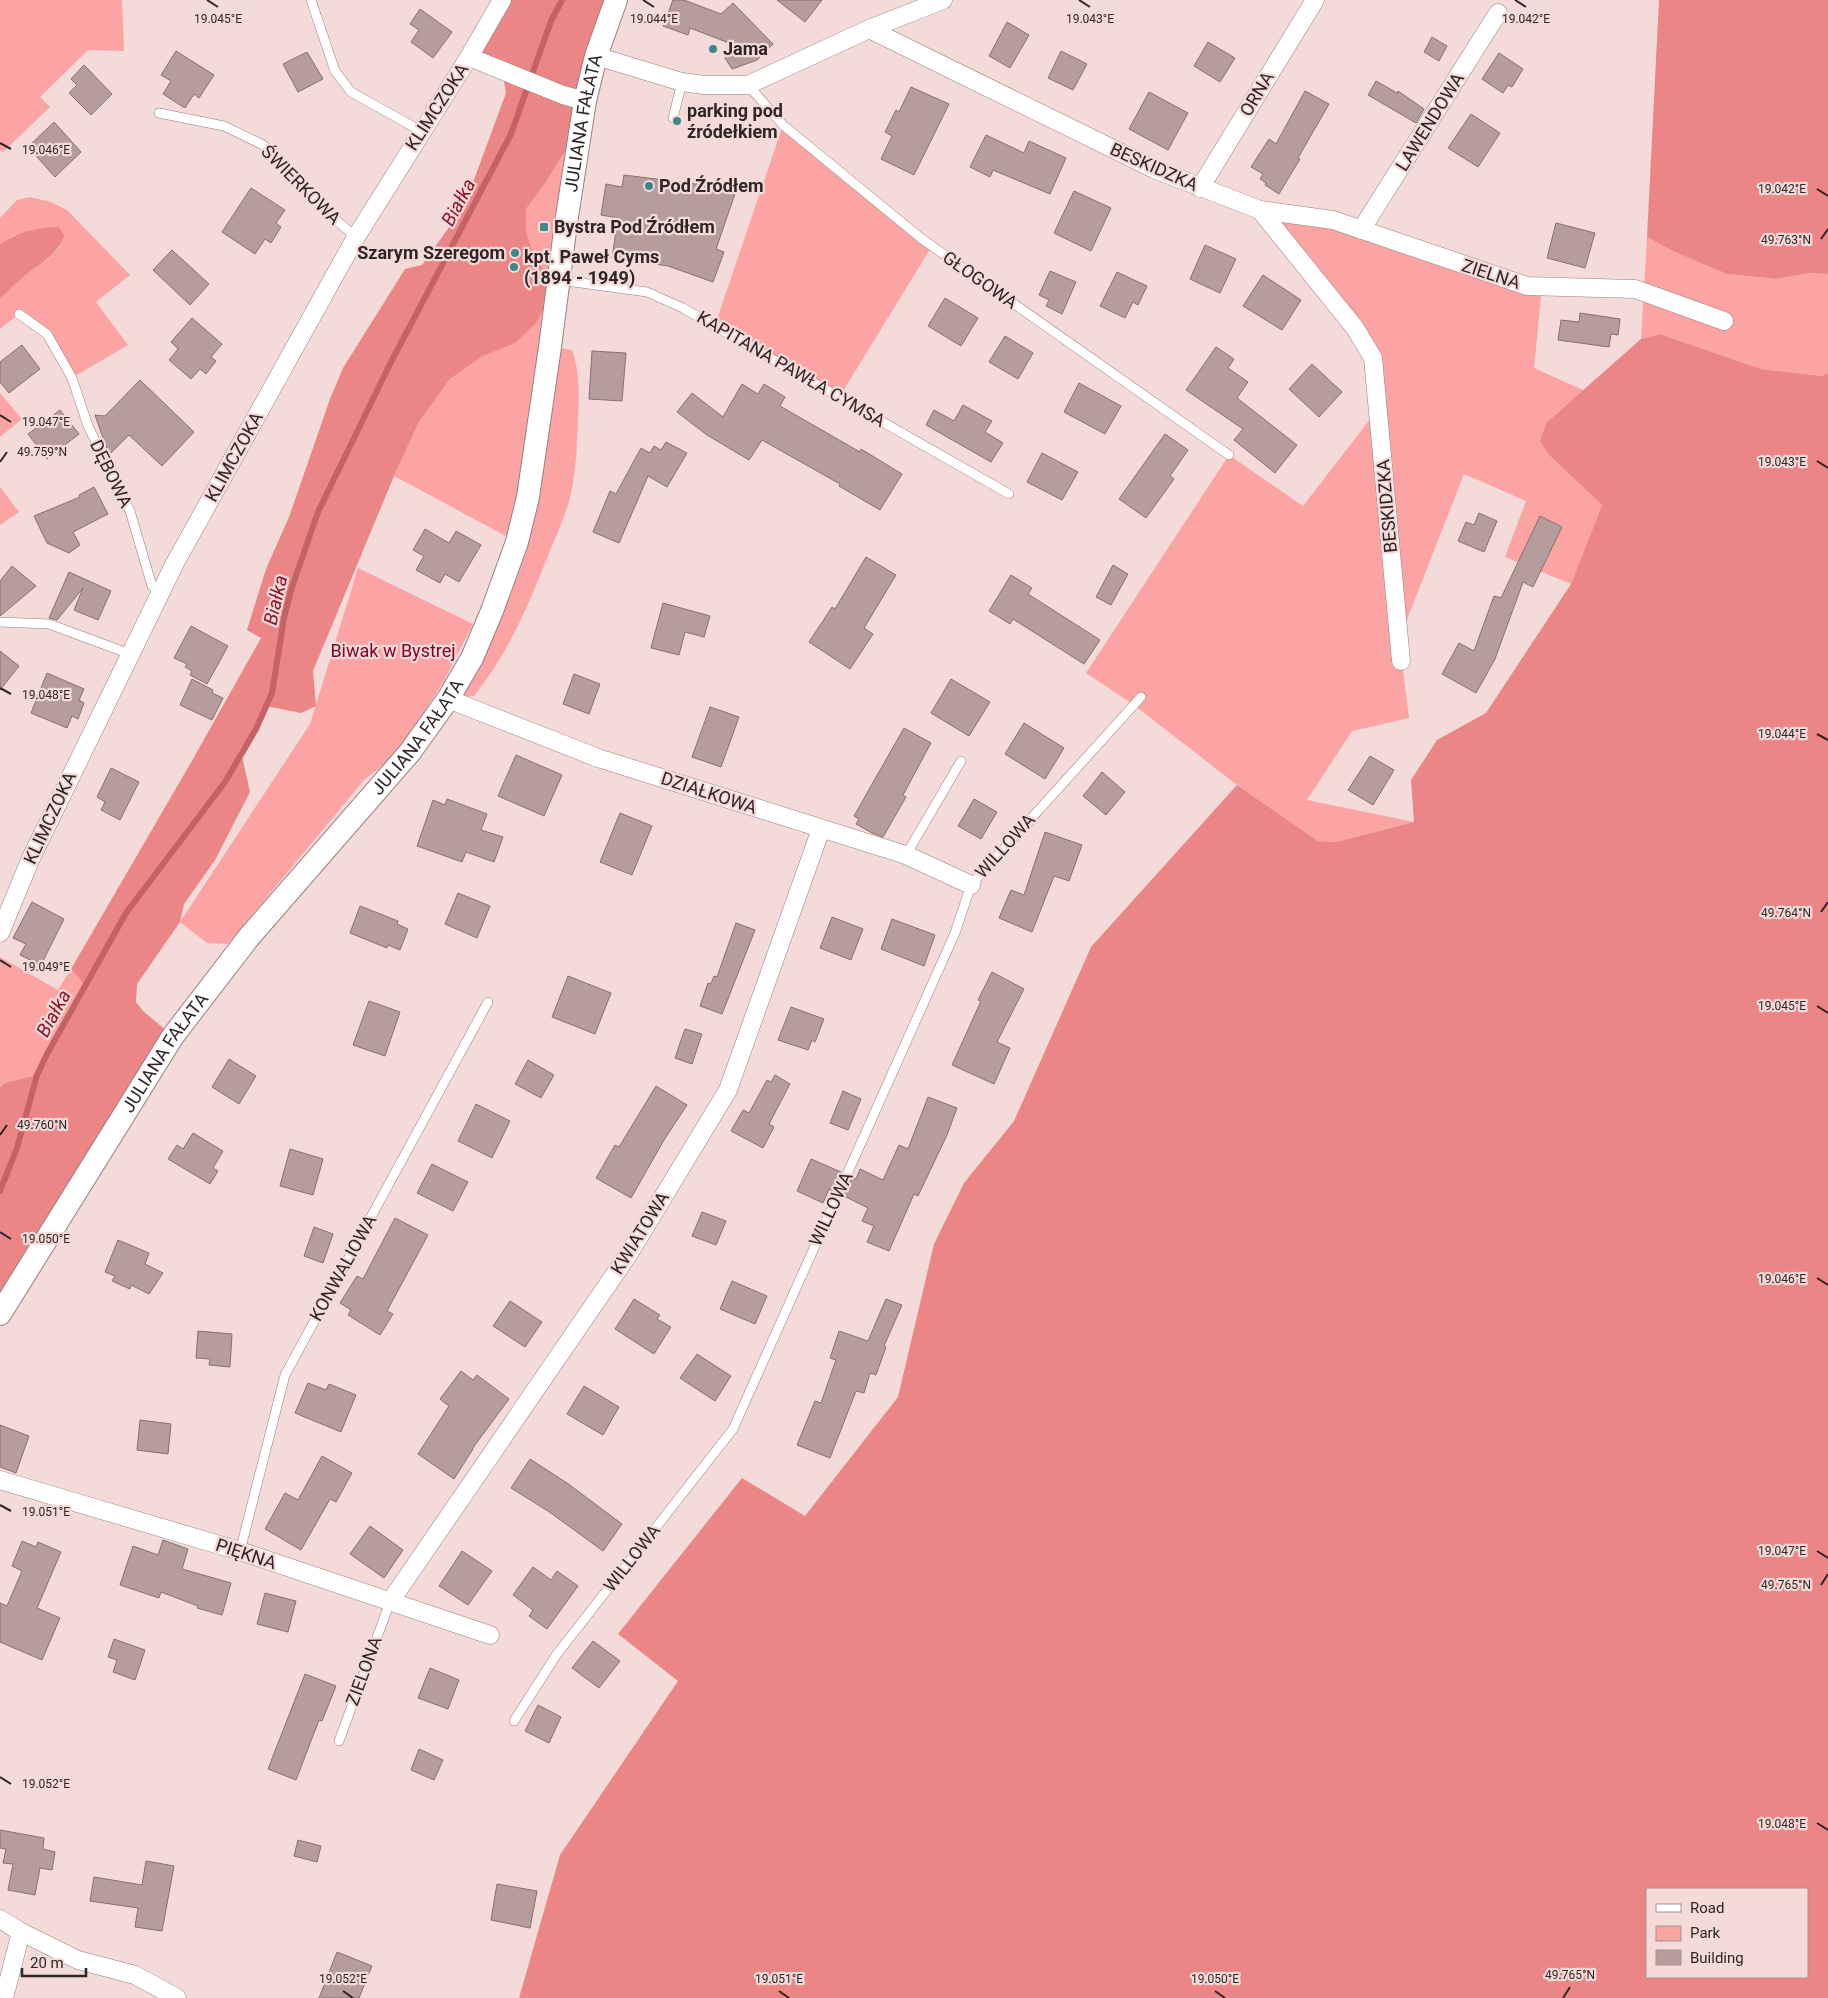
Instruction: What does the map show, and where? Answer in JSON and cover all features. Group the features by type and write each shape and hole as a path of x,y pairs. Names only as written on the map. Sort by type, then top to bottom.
{"street":[{"name":"KLIMCZOKA","path":"0,933 31,858 161,591 356,237 469,57 502,0"},
{"name":"JULIANA FAŁATA","path":"0,1314 178,1030 249,938 410,752 448,699 472,658 492,611 517,542 533,470 585,100 605,26 616,0"},
{"path":"596,56 682,82 704,85 748,85 869,29 944,0"},
{"name":"ORNA","path":"1200,188 1315,0"},
{"name":"LAWENDOWA","path":"1361,230 1498,13"},
{"name":"BESKIDZKA","path":"869,29 1154,169 1260,210 1355,328 1373,358 1401,661"},
{"path":"469,57 563,96 585,100"},
{"name":"ZIELNA","path":"1260,210 1333,220 1526,286 1635,288 1724,321"},
{"name":"DZIAŁKOWA","path":"448,699 598,758 906,855 971,885"},
{"name":"KWIATOWA","path":"390,1602 628,1256 728,1090 821,829"},
{"name":"PIĘKNA","path":"0,1480 240,1551 490,1635"},
{"path":"0,1919 21,1932 78,1960 135,1975 177,1998"},
{"path":"4,1998 21,1932"}],"lane":[{"path":"311,0 335,71 351,92 421,131"},
{"path":"673,118 682,82"},
{"name":"GŁOGOWA","path":"748,85 783,125 922,239 1229,455"},
{"name":"ŚWIERKOWA","path":"159,113 224,126 263,145 290,170 337,221 356,237"},
{"name":"KAPITANA PAWŁA CYMSA","path":"559,280 647,292 683,308 1009,494"},
{"name":"DĘBOWA","path":"19,314 47,334 72,378 88,426 130,511 152,586 161,591"},
{"path":"0,622 48,624 130,654"},
{"name":"WILLOWA","path":"514,1721 557,1654 734,1429 802,1272 955,933 971,885 1141,697"},
{"path":"906,855 962,761"},
{"name":"KONWALIOWA","path":"240,1551 285,1376 488,1002"},
{"name":"ZIELONA","path":"339,1741 390,1602"}],"green space":[{"path":"0,0 122,0 124,51 88,50 40,97 50,107 3,152 0,149"},
{"path":"783,125 932,246 840,396 715,325"},
{"path":"570,143 551,347 572,350 578,375 577,451 571,494 532,594 516,630 497,664 474,696 448,699 517,542 394,476 419,422 450,379 483,356 515,342 542,266 532,251 526,231 526,209 544,185"},
{"path":"30,197 51,202 67,210 130,275 96,302 128,345 72,378 47,334 19,314 0,329 0,299 23,276 48,259 61,246 14,235 0,244 0,218 17,200"},
{"path":"1260,210 1333,220 1542,286 1534,368 1583,390 1547,422 1550,456 1602,505 1571,584 1505,557 1526,501 1464,474 1399,640 1409,718 1352,731 1307,800 1414,822 1336,842 1318,841 1237,785 1134,705 1086,673 1229,455 1303,506 1378,409 1373,358"},
{"path":"1647,237 1677,253 1727,274 1776,279 1810,273 1828,274 1828,373 1822,376 1761,369 1660,334 1641,339"},
{"path":"0,393 22,419 0,437"},
{"path":"0,487 19,512 0,525"},
{"name":"Biwak w Bystrej","path":"358,568 473,624 444,681 398,753 364,780 228,944 207,943 180,922 310,724"},
{"path":"0,957 58,990 71,969 86,986 37,1075 5,1083 0,1087"}],"shaded area":[{"path":"502,0 616,0 570,143 544,185 526,209 526,231 532,250 549,279 548,300 536,323 515,343 483,356 450,379 419,422 394,476 313,671 316,706 301,713 266,706 242,756 250,792 215,860 184,904 180,922 137,984 136,1002 144,1012 173,1036 0,1314 0,1087 5,1083 37,1075 86,986 71,969 261,638 247,630 266,569 289,517 330,399 343,368 405,269 422,265 450,226 472,185 506,93 502,70 469,57"},
{"path":"1659,0 1828,0 1828,274 1810,273 1776,279 1727,274 1677,253 1647,237"},
{"path":"59,227 64,236 57,249 0,299 0,244 28,231"},
{"path":"1660,334 1761,369 1822,376 1828,373 1828,1998 519,1998 560,1855 678,1681 618,1634 742,1478 805,1516 898,1397 934,1244 964,1183 1014,1121 1091,947 1237,785 1318,841 1336,842 1414,822 1411,780 1437,740 1486,713 1571,584 1602,505 1550,456 1540,441 1547,422 1641,339"}],"building":[{"path":"673,0 684,0 721,14 733,3 773,44 757,60 732,69 725,58 729,43 690,28 688,35 663,26"},
{"path":"777,0 822,0 805,22"},
{"path":"420,9 452,32 433,58 411,42 419,30 410,24"},
{"path":"1007,22 1029,35 1010,68 989,56"},
{"path":"1432,37 1447,46 1439,61 1424,52"},
{"path":"1208,42 1235,58 1220,82 1194,66"},
{"path":"176,51 214,75 199,98 194,94 185,108 163,94 171,81 161,75"},
{"path":"1061,51 1087,64 1073,90 1048,78"},
{"path":"307,52 323,79 298,92 283,64"},
{"path":"1499,53 1523,69 1512,87 1508,85 1503,93 1482,79"},
{"path":"84,65 112,94 91,115 69,93 77,85 71,79"},
{"path":"1376,81 1397,93 1398,91 1424,109 1416,123 1368,95"},
{"path":"911,87 949,104 914,175 881,159 892,136 885,132 896,110 899,112"},
{"path":"1305,91 1329,104 1279,194 1265,185 1266,183 1260,179 1263,174 1251,167 1269,139 1276,144"},
{"path":"1149,92 1188,113 1168,150 1129,129"},
{"path":"1471,114 1500,133 1478,167 1448,148"},
{"path":"54,122 81,152 55,177 28,147"},
{"path":"986,135 1024,153 1029,141 1066,158 1050,194 993,170 990,177 970,167"},
{"path":"624,175 696,184 697,181 735,194 716,249 724,252 713,282 668,266 612,258 618,218 601,215 606,184 622,187"},
{"path":"251,188 285,210 276,223 281,227 271,243 265,239 255,254 222,232"},
{"path":"1074,191 1111,208 1091,251 1054,233"},
{"path":"1556,223 1595,233 1585,268 1547,258"},
{"path":"1205,245 1236,259 1220,293 1190,279"},
{"path":"172,250 209,284 190,305 153,270"},
{"path":"1050,271 1076,282 1062,314 1046,306 1049,300 1039,295"},
{"path":"1117,272 1147,286 1138,305 1133,302 1125,318 1100,306"},
{"path":"1263,275 1301,300 1282,330 1243,306"},
{"path":"945,298 978,318 961,346 928,326"},
{"path":"1580,313 1620,319 1618,335 1611,334 1609,347 1558,340 1561,320 1579,322"},
{"path":"192,318 222,344 211,357 216,361 206,374 200,369 191,379 169,360 178,349 171,342"},
{"path":"1005,336 1033,353 1018,379 989,362"},
{"path":"22,345 40,369 9,393 0,382 0,362"},
{"path":"1216,347 1234,359 1228,368 1248,382 1237,398 1297,445 1275,473 1234,440 1243,429 1186,390"},
{"path":"592,351 626,353 622,401 589,399"},
{"path":"1312,364 1342,392 1319,417 1289,389"},
{"path":"140,380 194,432 162,466 129,435 109,455 95,415 105,416"},
{"path":"1079,383 1121,406 1105,434 1064,412"},
{"path":"742,384 758,394 764,384 785,397 780,406 860,452 861,449 902,474 880,510 839,486 840,484 762,440 749,460 707,435 677,412 692,393 723,417"},
{"path":"963,405 992,421 985,432 1003,443 991,462 926,425 934,410 954,421"},
{"path":"60,410 79,434 47,459 28,434"},
{"path":"1165,434 1188,450 1170,476 1174,479 1146,518 1119,499"},
{"path":"666,442 687,453 667,487 648,476 619,543 593,532 610,491 616,494 641,448 650,453 654,446 661,450"},
{"path":"1042,453 1078,472 1062,500 1027,482"},
{"path":"94,487 108,514 73,532 80,545 69,553 47,543 34,516 80,497 79,495"},
{"path":"1479,513 1497,521 1484,552 1458,541 1466,522 1474,525"},
{"path":"1540,516 1562,527 1533,587 1523,582 1495,659 1476,693 1442,674 1459,643 1474,651 1494,596 1501,598"},
{"path":"425,529 449,543 456,531 481,545 459,582 445,574 440,583 416,570 424,556 413,550"},
{"path":"866,557 896,575 864,628 873,634 850,669 809,642 832,607 835,609"},
{"path":"1113,565 1128,574 1111,605 1096,597"},
{"path":"12,566 36,586 0,616 0,581"},
{"path":"69,572 111,591 98,620 74,610 83,588 57,620 49,618"},
{"path":"1011,575 1032,588 1028,594 1100,640 1084,664 1013,619 1010,624 989,611"},
{"path":"663,603 710,616 704,637 685,632 679,655 651,648"},
{"path":"191,626 228,646 207,684 190,675 192,671 185,667 187,664 174,658"},
{"path":"0,651 19,666 0,690"},
{"path":"47,673 84,689 79,700 84,703 78,719 72,716 67,728 31,713"},
{"path":"574,674 600,684 589,714 563,704"},
{"path":"192,679 213,690 212,693 223,698 212,720 180,705"},
{"path":"951,679 990,702 969,736 931,713"},
{"path":"710,707 739,717 721,767 692,757"},
{"path":"1024,723 1064,748 1045,779 1005,754"},
{"path":"904,728 931,743 903,795 906,797 883,837 856,824 859,819 854,816"},
{"path":"516,755 562,775 544,816 498,796"},
{"path":"1370,756 1394,770 1373,805 1348,790"},
{"path":"111,768 139,782 120,820 101,810 105,802 97,797"},
{"path":"1102,772 1125,792 1106,815 1083,796"},
{"path":"447,799 487,814 481,830 503,837 494,862 466,852 462,862 417,846 433,800 445,805"},
{"path":"974,799 997,812 981,839 958,826"},
{"path":"620,813 652,826 632,875 600,862"},
{"path":"1045,832 1082,845 1069,881 1054,876 1032,932 999,918 1011,890 1024,895"},
{"path":"458,893 490,906 477,938 445,924"},
{"path":"32,902 64,919 41,965 20,955 26,944 13,938"},
{"path":"360,906 398,921 397,924 408,929 400,950 388,945 387,948 350,933"},
{"path":"832,917 863,929 851,960 820,948"},
{"path":"892,919 935,935 924,966 881,949"},
{"path":"736,923 755,930 722,1014 700,1006 708,983 711,984 714,976 717,977"},
{"path":"992,972 1024,989 997,1042 1010,1048 994,1084 952,1065 981,1001 978,1000"},
{"path":"568,976 611,993 595,1034 552,1017"},
{"path":"369,1001 400,1012 385,1056 353,1045"},
{"path":"791,1007 824,1019 815,1042 812,1040 808,1050 778,1040"},
{"path":"685,1029 702,1034 692,1064 675,1058"},
{"path":"229,1059 256,1076 239,1104 212,1087"},
{"path":"528,1060 554,1075 541,1098 515,1084"},
{"path":"775,1075 790,1084 769,1124 774,1127 763,1148 731,1131 743,1110 749,1113 767,1080 771,1082"},
{"path":"656,1086 687,1105 664,1140 631,1198 596,1178 615,1145 619,1147"},
{"path":"843,1091 861,1099 848,1130 830,1123"},
{"path":"928,1097 957,1108 947,1135 918,1196 914,1194 889,1251 867,1242 874,1226 862,1221 868,1208 844,1196 852,1177 856,1179 860,1169 883,1180 899,1145 908,1149"},
{"path":"476,1104 510,1121 492,1158 458,1141"},
{"path":"193,1133 223,1151 213,1168 218,1171 210,1184 168,1159 177,1145 183,1149"},
{"path":"290,1149 323,1159 313,1195 280,1186"},
{"path":"811,1159 841,1172 833,1191 829,1189 823,1203 797,1191"},
{"path":"432,1164 468,1182 453,1211 417,1193"},
{"path":"702,1212 726,1221 716,1245 692,1236"},
{"path":"395,1218 428,1235 387,1311 393,1314 380,1335 348,1315 351,1310 340,1303 357,1276 363,1279"},
{"path":"314,1227 333,1234 323,1263 304,1256"},
{"path":"118,1240 149,1253 145,1264 163,1273 149,1294 131,1285 130,1289 112,1281 115,1276 105,1272"},
{"path":"732,1281 767,1296 755,1324 720,1309"},
{"path":"634,1299 660,1315 657,1319 671,1327 654,1354 615,1329"},
{"path":"886,1299 902,1305 884,1346 886,1347 876,1375 870,1373 864,1393 856,1391 830,1458 797,1445 815,1401 821,1403 836,1360 830,1358 839,1331 868,1341"},
{"path":"510,1301 542,1322 525,1347 493,1326"},
{"path":"198,1331 232,1334 230,1367 209,1365 210,1359 196,1358"},
{"path":"697,1354 731,1376 715,1401 680,1378"},
{"path":"461,1371 473,1380 477,1375 509,1399 472,1449 454,1479 418,1454 449,1406 440,1399"},
{"path":"308,1383 326,1390 329,1384 356,1395 341,1432 295,1413"},
{"path":"584,1386 619,1407 603,1435 567,1414"},
{"path":"140,1420 171,1424 168,1454 137,1450"},
{"path":"0,1425 29,1436 16,1473 0,1467"},
{"path":"322,1456 352,1473 336,1502 330,1499 301,1550 265,1529 285,1493 298,1500"},
{"path":"530,1459 567,1483 622,1524 603,1551 548,1511 511,1488"},
{"path":"370,1526 403,1550 384,1578 350,1554"},
{"path":"163,1540 188,1549 182,1569 231,1583 222,1615 197,1608 198,1606 161,1592 159,1598 120,1585 133,1546 158,1555"},
{"path":"22,1541 36,1547 38,1542 61,1552 37,1608 60,1618 42,1660 0,1642 0,1603 7,1606 22,1571 12,1566"},
{"path":"462,1551 492,1571 468,1605 439,1586"},
{"path":"533,1567 551,1580 557,1571 578,1586 547,1629 529,1616 533,1610 513,1595"},
{"path":"265,1593 296,1601 288,1632 257,1624"},
{"path":"114,1639 145,1650 135,1680 113,1672 117,1660 108,1657"},
{"path":"593,1641 620,1661 599,1688 572,1668"},
{"path":"430,1668 459,1680 448,1709 418,1698"},
{"path":"305,1674 336,1686 322,1721 319,1720 296,1780 268,1769"},
{"path":"538,1705 561,1717 549,1743 525,1731"},
{"path":"419,1749 443,1760 434,1780 411,1770"},
{"path":"0,1830 44,1838 43,1849 55,1852 52,1870 40,1868 35,1895 8,1890 13,1864 3,1863 6,1849 0,1848"},
{"path":"298,1840 321,1846 317,1862 294,1856"},
{"path":"146,1861 174,1866 162,1931 135,1927 138,1908 90,1901 94,1877 142,1885"},
{"path":"497,1884 537,1891 530,1928 491,1920"},
{"path":"337,1952 372,1966 359,1998 319,1998"}],"waterway":[{"name":"Białka","path":"0,1191 17,1148 37,1075 47,1054 126,913 225,782 256,729 272,693 284,618 291,590 318,512 391,362 511,134 551,21 562,0"}],"place":[{"name":"Jama","path":"713,49"},
{"name":"parking pod źródełkiem","path":"677,121"},
{"name":"Pod Źródłem","path":"649,186"},
{"name":"Bystra Pod Źródłem","path":"544,227"},
{"name":"Szarym Szeregom","path":"515,253"},
{"name":"kpt. Paweł Cyms (1894 - 1949)","path":"514,267"}]}
